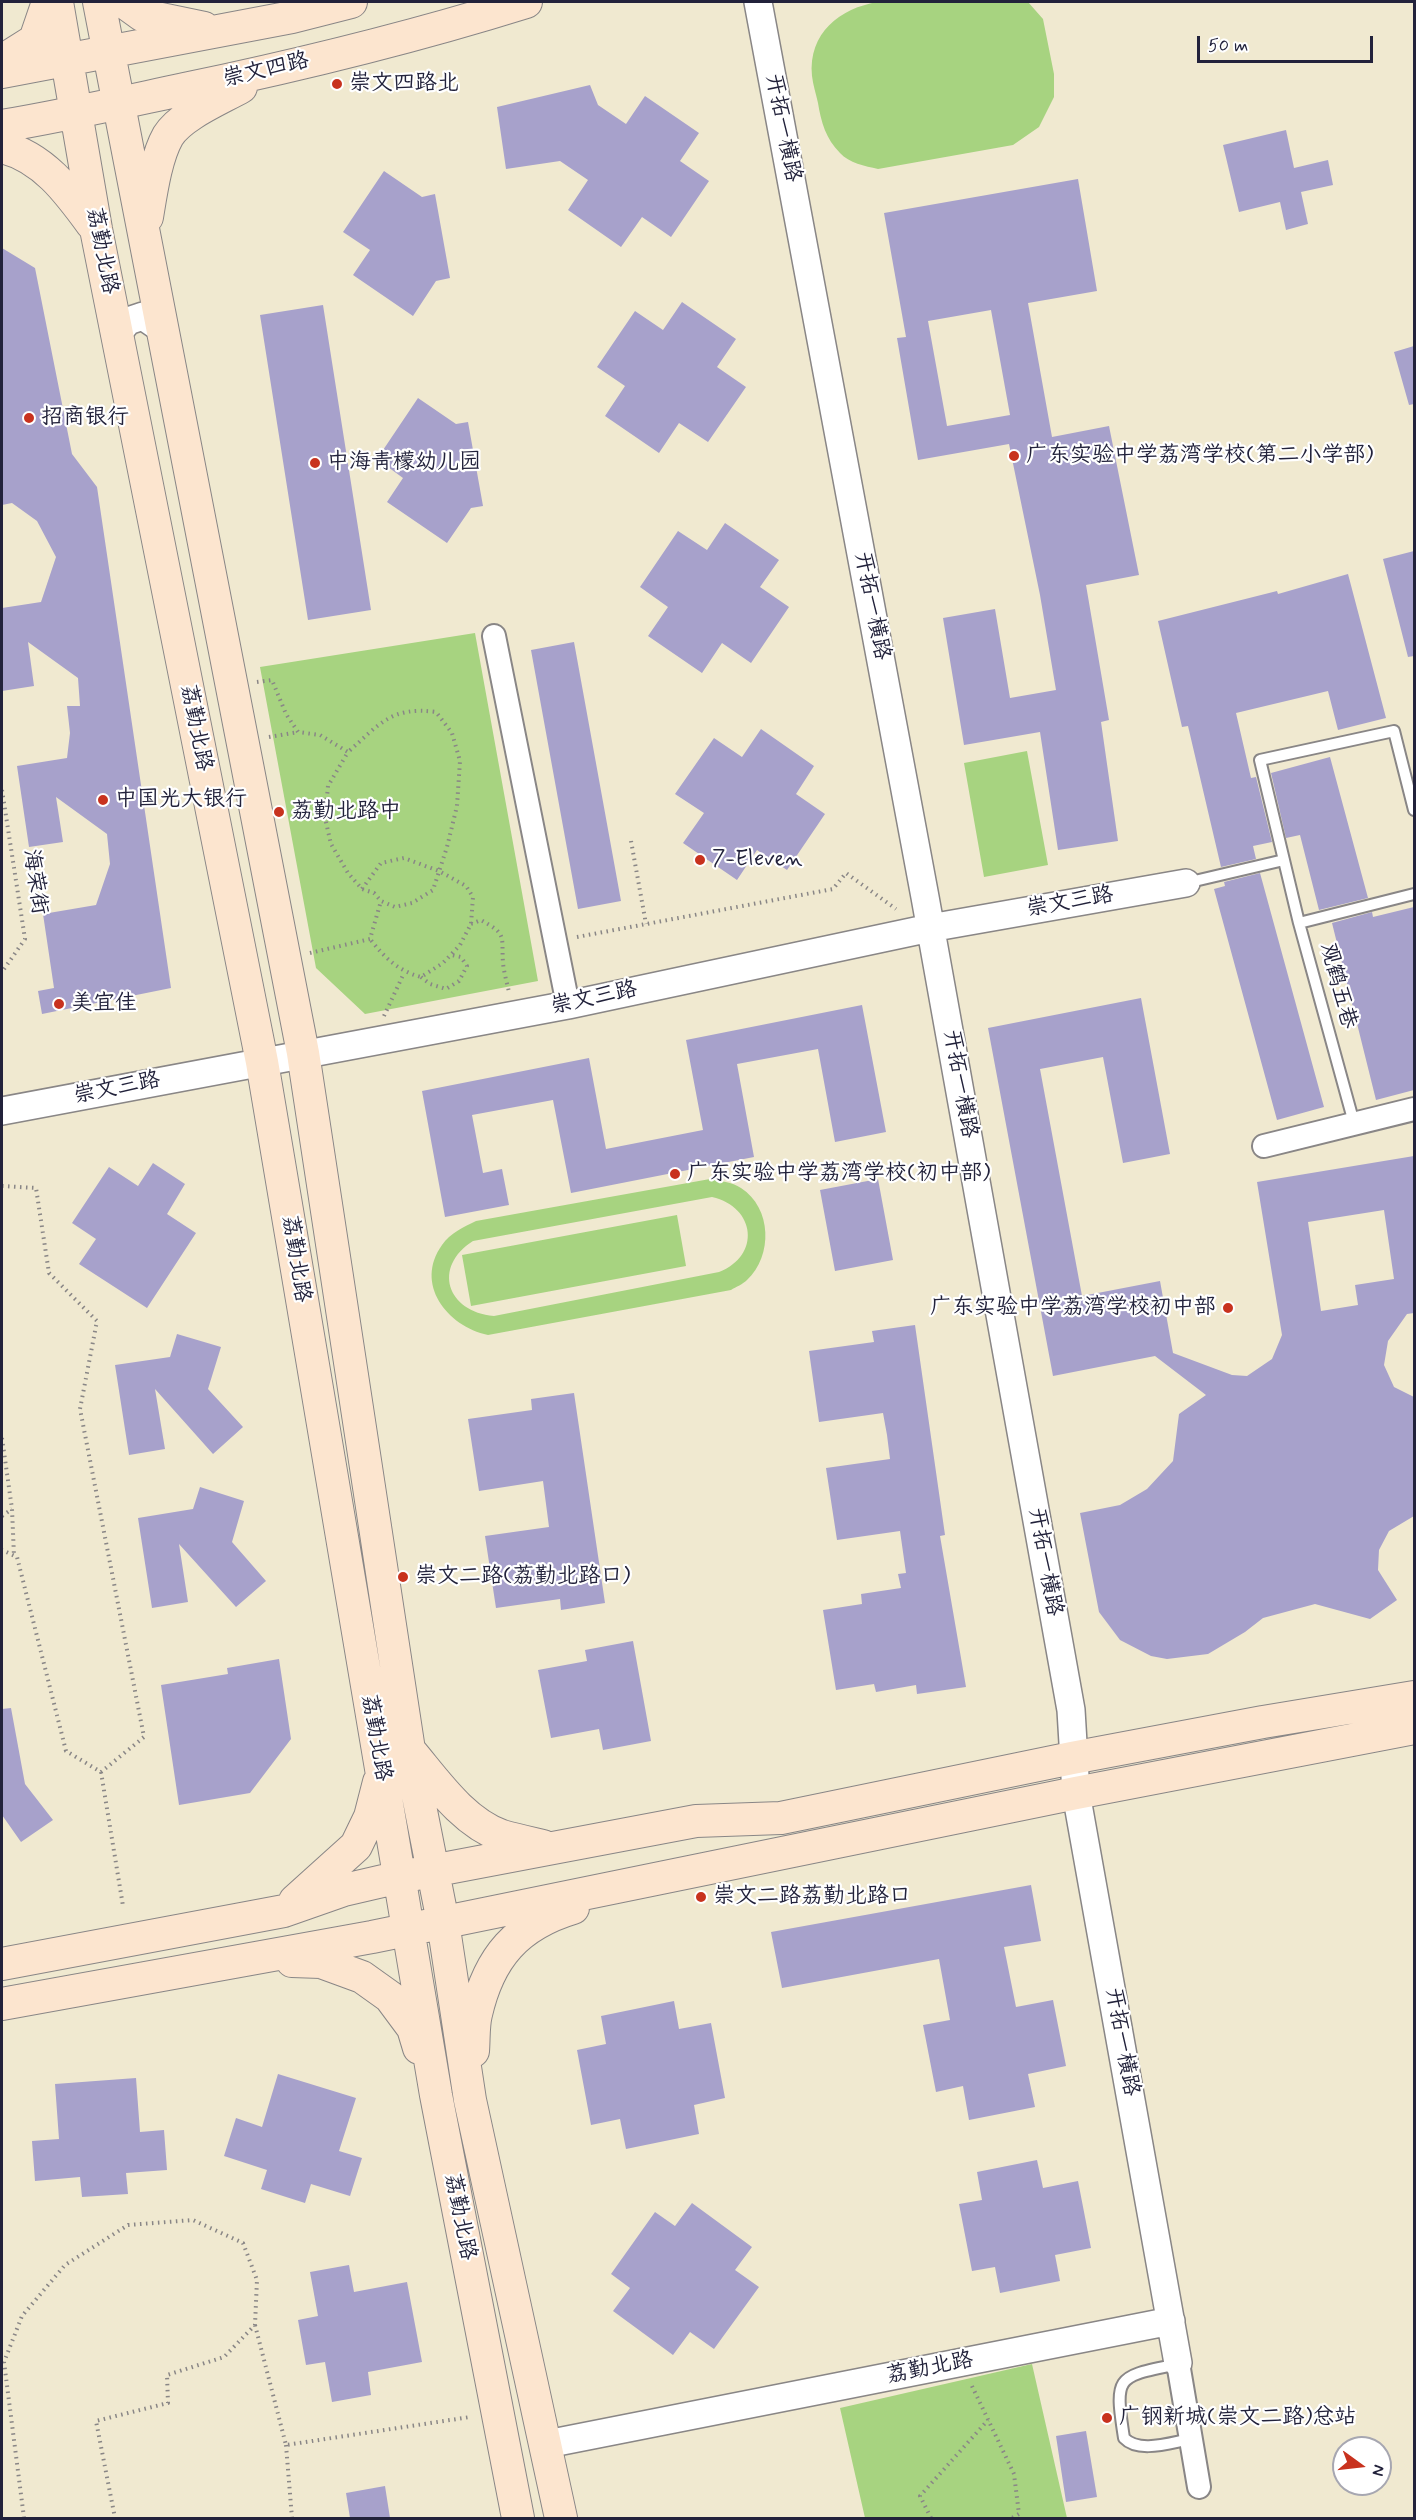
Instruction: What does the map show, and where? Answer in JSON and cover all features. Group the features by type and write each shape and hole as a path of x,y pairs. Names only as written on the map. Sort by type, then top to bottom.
{"main road":[{"path":"2,61 35,40 48,2"},
{"name":"荔勤北路","path":"57,2 96,229 262,1062 380,1775 400,1877 436,2096 518,2518"},
{"name":"荔勤北路","path":"99,2 144,239 233,680 303,1053 409,1750 443,1922 470,2100 547,2444 561,2518"},
{"path":"124,2 142,15 223,31"},
{"name":"崇文四路","path":"2,72 223,31 351,2"},
{"name":"崇文四路","path":"2,126 76,113 268,72 435,30 526,2"},
{"path":"292,17 281,39 286,55 304,63"},
{"path":"144,239 156,171 169,135 191,115 268,72"},
{"path":"2,147 45,167 72,195 96,229"},
{"path":"2,1964 284,1911 344,1890 553,1848 696,1821 781,1818 1072,1758 1263,1722 1414,1697"},
{"path":"2,2004 408,1929 1076,1793 1414,1728"},
{"path":"409,1750 455,1803 478,1823 501,1835 553,1848"},
{"path":"284,1911 356,1846 370,1817 380,1775"},
{"path":"696,1821 676,1843 679,1860 696,1870"},
{"path":"470,2100 475,2015 495,1963 512,1940 550,1915 696,1870"},
{"path":"243,1960 321,1962 362,1977 390,1997 412,2028 436,2096"}],"street":[{"name":"开拓一横路","path":"758,2 930,928 1071,1710 1072,1758 1076,1793 1199,2487"},
{"path":"117,334 128,321 143,316 162,329"},
{"path":"494,636 568,1005"},
{"name":"崇文三路","path":"2,1111 568,1005 930,928 1186,883"},
{"path":"1264,1146 1414,1109"},
{"name":"荔勤北路","path":"547,2444 1171,2321"}],"lane":[{"name":"观鹤五巷","path":"1354,1123 1299,923 1260,760 1394,731 1414,810"},
{"path":"1186,883 1284,860"},
{"path":"1299,923 1414,894"},
{"path":"1178,2363 1136,2373 1121,2386 1118,2397 1124,2438 1136,2446 1191,2439"}],"path":[{"path":"248,682 272,680 286,714 297,732"},
{"path":"414,709 436,712 452,734 460,760 457,806 439,871 433,890 412,903 395,907 381,901 374,893 362,889 348,873 332,844 325,818 328,786 348,752 390,716 414,709"},
{"path":"261,739 297,732 320,735 348,752"},
{"name":"海荣街","path":"2,790 25,939 2,972"},
{"path":"631,841 646,924"},
{"path":"362,889 381,862 404,858 439,871 466,886 473,897 471,924 452,955 421,977"},
{"path":"556,941 833,889 846,873 896,909"},
{"path":"370,939 381,901"},
{"path":"471,924 481,920 497,929 504,944 503,964 510,996"},
{"path":"301,955 370,939"},
{"path":"370,939 384,956 404,973 421,977 430,984 446,988 459,981 467,966 461,957 452,955"},
{"path":"382,1020 404,973"},
{"path":"2,1186 36,1188 49,1273 97,1321 80,1409 144,1737 101,1772"},
{"path":"2,1438 12,1509 14,1556"},
{"path":"2,1516 12,1509"},
{"path":"2,1550 17,1557 66,1751 101,1772 123,1906"},
{"path":"24,2518 4,2362 22,2316 64,2265 128,2225 193,2220 243,2242 257,2280 255,2325 286,2445 292,2518"},
{"path":"115,2518 96,2421 168,2403 166,2375 224,2357 255,2325"},
{"path":"961,2363 1014,2474 1019,2514 1012,2518"},
{"path":"286,2445 498,2413"},
{"path":"932,2518 920,2496 988,2420"}],"green space":[{"path":"878,2 1028,2 1043,19 1054,74 1054,97 1039,127 1013,145 878,169 858,164 844,156 831,142 823,123 812,79 815,47 829,25 839,17 864,5"},
{"path":"475,633 538,981 365,1014 316,968 260,667"},
{"path":"1027,751 1048,865 984,877 964,763"},
{"path":"710,1179 734,1184 751,1197 759,1207 763,1220 765,1246 755,1270 745,1281 731,1290 488,1335 460,1323 448,1313 433,1288 434,1260 442,1245 449,1237 476,1221","holes":["712,1197 727,1202 745,1221 748,1232 747,1244 742,1255 733,1265 719,1272 494,1316 478,1313 465,1306 450,1287 449,1275 452,1263 460,1252 473,1241"]},
{"path":"677,1215 686,1266 471,1306 462,1255"},
{"path":"1032,2364 1067,2518 865,2518 840,2408"}],"building":[{"path":"590,85 598,105 626,124 645,96 699,133 680,161 709,181 671,237 642,217 621,247 568,210 588,180 560,161 506,169 497,107"},
{"path":"1286,130 1294,168 1328,160 1333,185 1301,192 1308,224 1286,230 1280,202 1239,212 1223,145"},
{"path":"384,171 422,197 435,194 450,278 436,281 413,316 353,275 370,250 343,232"},
{"path":"1078,179 1097,291 1028,303 1052,437 1109,426 1139,575 1086,585 1109,720 1101,722 1118,841 1058,850 1040,732 964,745 943,618 995,609 1010,698 1056,690 1040,595 1009,444 918,460 897,338 906,337 884,213","holes":["991,310 1010,415 947,426 928,321"]},
{"path":"2,248 35,268 72,454 97,487 171,988 42,1014 38,991 54,988 43,914 96,905 110,864 107,834 56,797 63,842 29,847 17,766 67,758 70,733 67,706 80,706 78,678 28,642 34,686 2,691 2,608 41,602 56,557 37,521 12,503 2,505"},
{"path":"682,302 736,339 717,367 746,387 708,442 679,423 659,453 605,416 625,386 597,367 635,311 663,330"},
{"name":"中海青檬幼儿园","path":"323,305 371,610 308,620 260,315"},
{"path":"1414,346 1414,404 1409,405 1394,352"},
{"path":"418,398 456,424 468,422 483,506 471,508 447,543 387,502 403,478 377,459"},
{"path":"725,523 779,560 760,587 789,607 751,663 722,643 702,673 648,636 668,607 640,587 678,531 707,550"},
{"path":"1414,551 1414,656 1408,657 1383,559"},
{"path":"1348,574 1386,718 1338,730 1328,691 1236,713 1251,778 1256,777 1272,842 1253,846 1256,859 1221,867 1188,726 1182,727 1158,621 1277,591 1278,594"},
{"path":"574,642 621,901 578,909 531,650"},
{"path":"761,729 814,766 796,794 825,814 787,870 757,850 737,880 683,843 704,813 675,794 714,738 742,757"},
{"path":"1330,757 1368,898 1319,910 1300,835 1286,838 1271,773"},
{"path":"1260,873 1324,1107 1277,1120 1214,889 1225,886 1224,882"},
{"path":"1414,907 1414,1090 1376,1100 1332,923 1372,912 1373,917"},
{"path":"1141,998 1170,1154 1123,1163 1103,1057 1040,1069 1082,1296 1160,1281 1173,1353 1232,1375 1247,1376 1272,1359 1282,1335 1257,1182 1414,1156 1414,1313 1407,1314 1388,1341 1384,1365 1394,1387 1414,1397 1414,1516 1389,1531 1379,1550 1378,1570 1397,1600 1370,1619 1315,1604 1263,1618 1245,1632 1208,1654 1167,1659 1151,1656 1120,1640 1099,1612 1080,1513 1120,1505 1147,1489 1173,1461 1179,1414 1206,1395 1155,1356 1053,1376 988,1028","holes":["1384,1210 1394,1279 1355,1285 1358,1305 1321,1311 1308,1222"]},
{"path":"862,1005 886,1132 835,1142 818,1049 737,1064 754,1157 571,1193 553,1100 472,1115 483,1173 502,1169 509,1205 445,1217 422,1091 589,1058 606,1149 703,1130 686,1040"},
{"path":"153,1163 185,1184 167,1214 196,1233 147,1308 79,1264 96,1239 72,1223 109,1167 138,1186"},
{"path":"878,1179 893,1260 835,1271 820,1190"},
{"path":"915,1325 945,1535 940,1536 966,1687 917,1694 916,1685 876,1692 874,1684 836,1690 823,1610 862,1604 861,1594 901,1588 898,1574 906,1573 900,1531 837,1540 826,1468 890,1459 887,1435 883,1413 819,1422 809,1351 874,1342 872,1331"},
{"path":"177,1334 221,1347 208,1389 243,1427 213,1454 155,1389 165,1449 129,1455 115,1365 170,1357"},
{"path":"574,1393 605,1603 561,1610 560,1599 496,1608 485,1536 549,1527 543,1481 479,1491 468,1419 532,1410 531,1399"},
{"path":"200,1487 244,1501 232,1542 266,1581 236,1607 179,1544 188,1602 152,1608 138,1518 193,1509"},
{"path":"633,1641 651,1741 603,1750 599,1729 551,1738 538,1670 587,1661 585,1650"},
{"path":"279,1659 291,1739 250,1793 179,1805 161,1685 228,1674 227,1668"},
{"path":"11,1708 25,1784 53,1820 21,1842 2,1815 2,1709"},
{"path":"1031,1885 1041,1941 1004,1947 1016,2007 1053,2000 1066,2066 1028,2074 1035,2107 969,2120 963,2086 936,2092 923,2025 950,2020 939,1959 782,1988 771,1932"},
{"path":"674,2001 679,2029 711,2023 725,2098 694,2105 699,2134 626,2149 620,2119 591,2125 577,2050 606,2044 601,2016"},
{"path":"278,2074 356,2098 339,2151 362,2158 350,2196 311,2184 305,2203 261,2189 267,2170 224,2156 236,2118 262,2127"},
{"path":"136,2078 140,2132 164,2130 167,2170 126,2173 128,2194 82,2197 80,2177 35,2181 32,2141 59,2139 55,2084"},
{"path":"1037,2160 1043,2188 1078,2181 1091,2248 1055,2255 1060,2281 1000,2293 995,2267 972,2271 959,2204 982,2200 977,2172"},
{"path":"692,2203 752,2247 735,2270 759,2287 714,2349 690,2332 673,2355 613,2311 630,2288 611,2274 655,2212 675,2226"},
{"path":"349,2265 354,2292 407,2282 422,2362 368,2372 371,2395 332,2402 325,2362 306,2365 298,2320 318,2316 310,2272"},
{"path":"1086,2431 1097,2497 1066,2502 1056,2436"},
{"path":"385,2486 390,2518 350,2518 346,2493"}],"place":[{"name":"崇文四路北","path":"337,84"},
{"name":"招商银行","path":"29,418"},
{"name":"广东实验中学荔湾学校(第二小学部)","path":"1014,456"},
{"name":"中海青檬幼儿园","path":"315,463"},
{"name":"中国光大银行","path":"103,800"},
{"name":"荔勤北路中","path":"279,812"},
{"name":"7-Eleven","path":"700,860"},
{"name":"美宜佳","path":"59,1004"},
{"name":"广东实验中学荔湾学校(初中部)","path":"675,1174"},
{"name":"广东实验中学荔湾学校初中部","path":"1228,1308"},
{"name":"崇文二路(荔勤北路口)","path":"403,1577"},
{"name":"崇文二路荔勤北路口","path":"701,1897"},
{"name":"广钢新城(崇文二路)总站","path":"1107,2418"}]}
